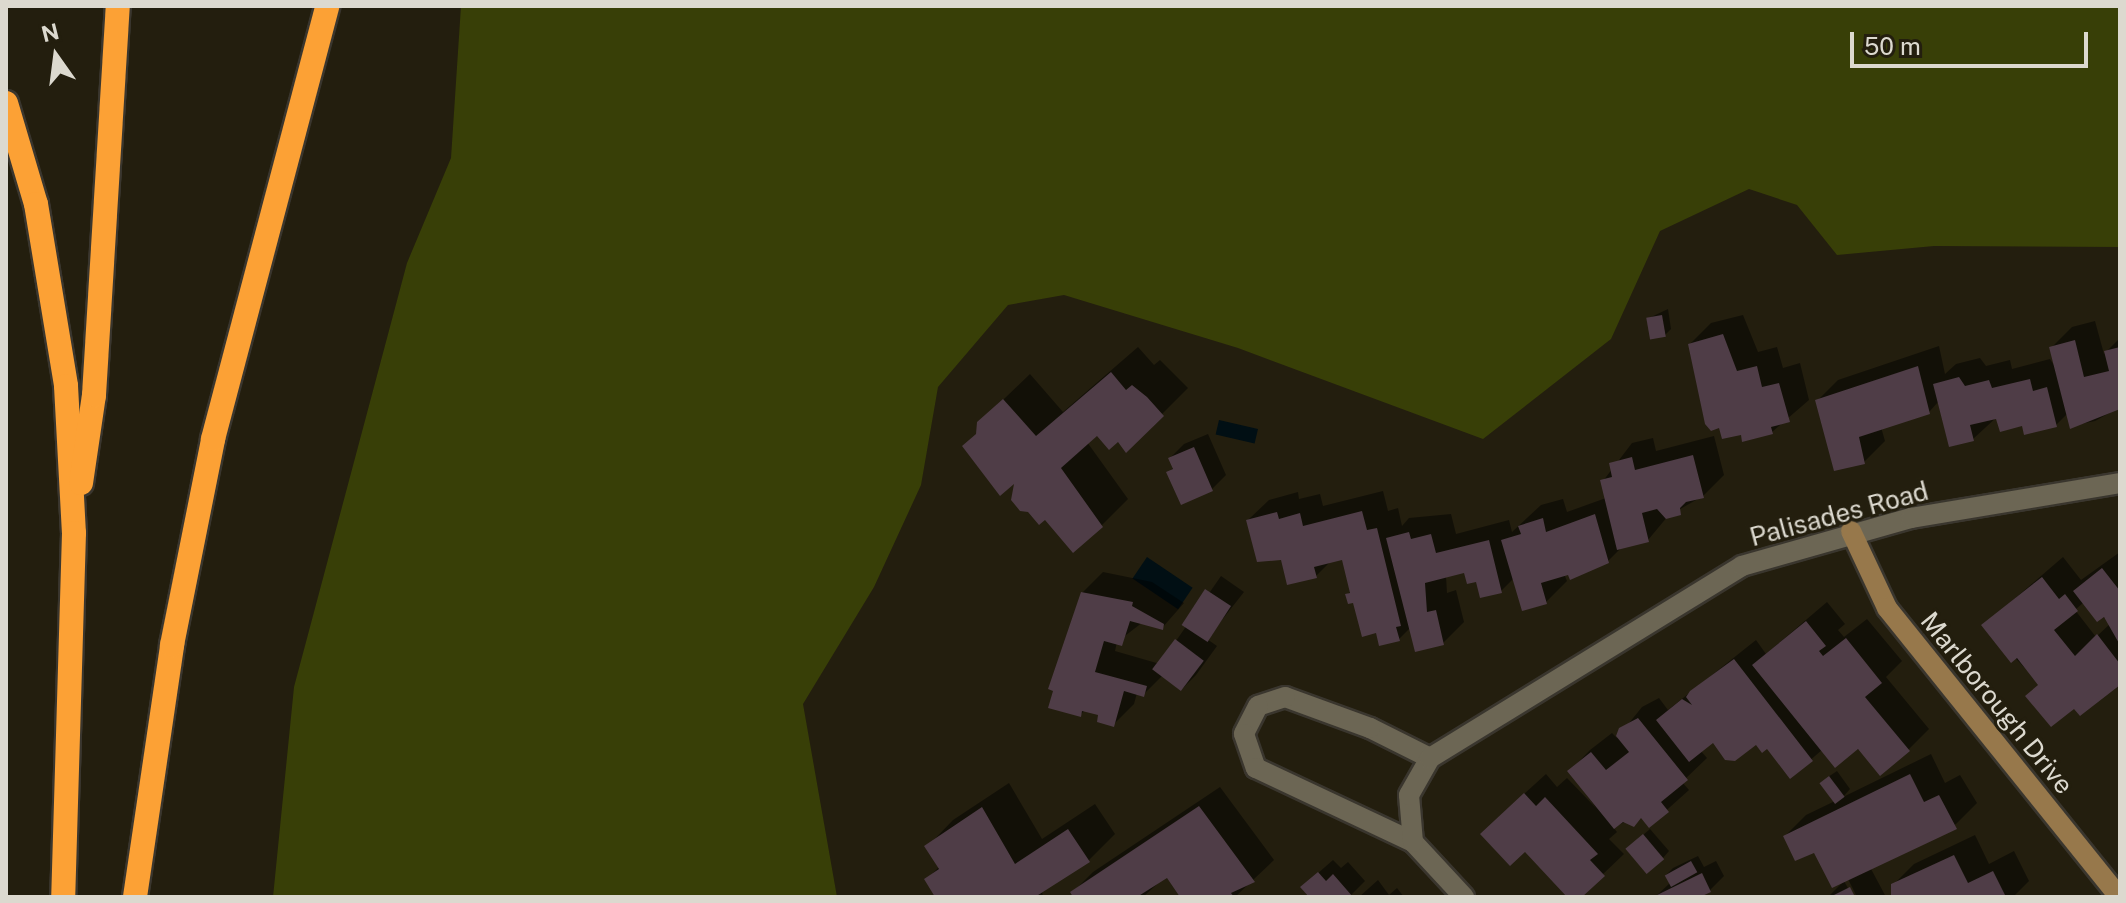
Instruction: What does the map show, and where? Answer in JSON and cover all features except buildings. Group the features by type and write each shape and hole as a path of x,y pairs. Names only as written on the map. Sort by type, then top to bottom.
{"highway":[{"path":"74,533 94,395 118,6"},
{"path":"135,897 172,645 213,439 327,6"},
{"path":"6,103 36,204 58,318 74,533 63,897"}],"street":[{"name":"Palisades Road","path":"1413,842 1409,795 1430,758 1742,566 1851,531 2120,483"},
{"name":"Marlborough Drive","path":"1851,531 1887,608 2119,897"},
{"path":"1430,758 1370,728 1285,697 1258,706 1244,734 1256,768 1413,842 1464,897"}],"green space":[{"path":"461,6 2120,6 2120,247 1934,246 1837,255 1797,205 1749,189 1660,231 1611,339 1483,439 1238,348 1064,295 1008,305 938,387 921,485 874,587 803,704 837,897 273,897 294,687 407,263 451,158"}],"shaded area":[{"path":"1219,420 1258,429 1255,444 1216,435"},
{"path":"1147,557 1193,588 1178,609 1132,579"}]}
